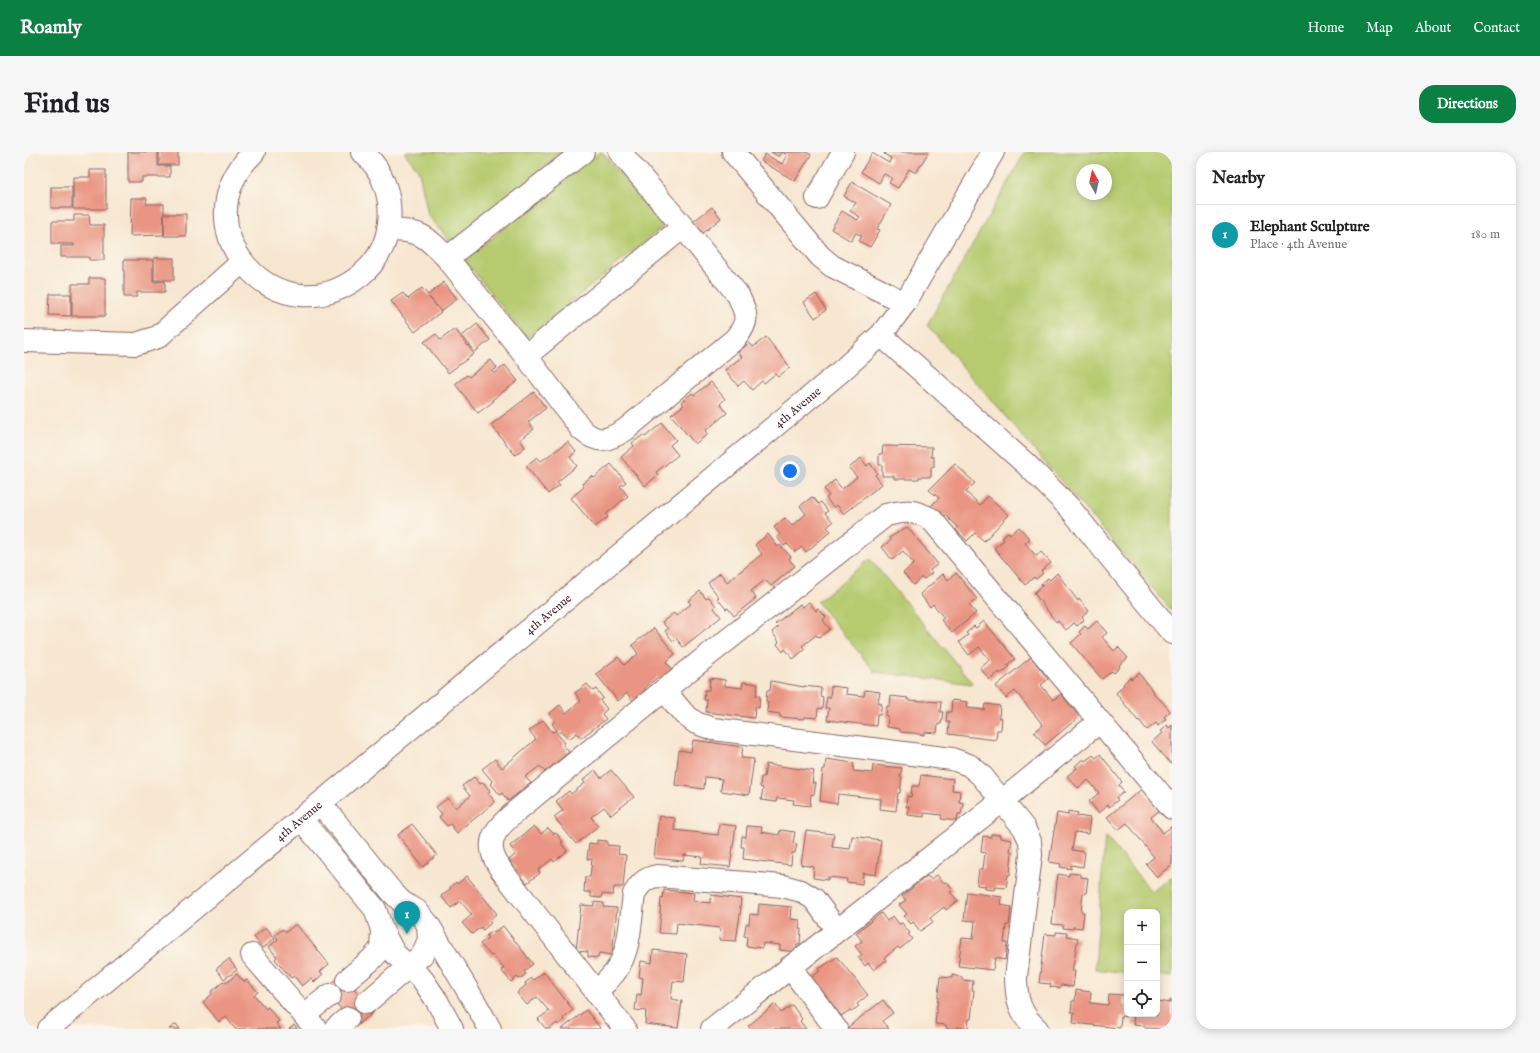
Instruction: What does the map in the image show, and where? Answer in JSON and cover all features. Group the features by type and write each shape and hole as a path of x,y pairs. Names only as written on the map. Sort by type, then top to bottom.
{"street":[{"path":"254,152 245,161 236,174 230,188 226,203 226,219 229,234 234,249 242,262 253,274 280,290 295,294 326,293 341,288 366,270 376,258 384,244 388,230 390,213 388,196 383,180 375,166 362,152"},
{"path":"447,258 583,152"},
{"path":"388,230 406,230 422,235 447,258 526,356 582,430 590,436 600,440 613,437 625,430 735,339 744,328 746,318 738,295 620,152"},
{"path":"733,152 820,256 832,266 906,302"},
{"path":"817,198 843,152"},
{"name":"4th Avenue","path":"48,1029 302,820 839,373 881,335 906,302 993,152"},
{"path":"526,356 683,227"},
{"path":"24,342 136,344 158,337 242,262"},
{"path":"881,335 1026,464 1069,507 1172,633"},
{"path":"625,1029 502,871 493,854 491,840 499,826 664,690 886,515 900,512 918,512 931,519 1172,808"},
{"path":"664,690 684,714 696,723 713,729 952,759 969,765 981,775 1024,828 1030,841 1031,855 1016,977 1016,995 1030,1023 1037,1029"},
{"path":"712,1029 1002,801 1099,722"},
{"path":"320,804 392,892 403,903 416,910 428,924 478,1006 490,1029"},
{"path":"302,820 375,909 382,930 394,953 422,980 452,1029"},
{"path":"596,990 609,980 622,960 626,947 634,894 638,887 648,878 657,876 783,886 801,891 814,899 837,930"},
{"path":"366,1003 422,955 429,940 428,924"},
{"path":"347,980 371,960 381,949 382,930"},
{"path":"252,955 310,1022 330,995"},
{"path":"790,967 836,1029"}],"green space":[{"path":"404,152 564,152 451,242 428,215 419,171"},
{"path":"600,152 602,152 663,227 527,338 464,260"},
{"path":"1025,152 1172,152 1172,611 927,325"},
{"path":"870,559 973,684 875,672 817,602"},
{"path":"1105,836 1152,892 1172,876 1172,977 1160,975 1160,909 1124,909 1124,973 1095,969"}],"building":[{"path":"128,152 158,152 158,166 170,166 170,177 142,177 142,182 128,182"},
{"path":"159,152 178,152 178,165 159,165"},
{"path":"771,152 782,152 779,157"},
{"path":"782,152 807,152 811,155 795,181 761,161 765,154 782,164 787,155"},
{"path":"885,152 928,153 916,173 909,169 898,188 889,183 892,178 884,174 879,183 861,172 872,153 889,163 891,158 884,154"},
{"path":"90,170 106,170 106,209 73,209 73,177 90,177"},
{"path":"852,182 891,205 877,229 880,230 870,247 859,241 862,236 856,233 851,241 831,229 842,211 857,220 860,217 850,211 856,203 844,196"},
{"path":"51,187 72,187 72,208 51,208"},
{"path":"131,198 147,198 146,204 164,204 164,235 130,236"},
{"path":"712,207 721,218 700,236 690,224"},
{"path":"164,214 186,214 186,236 164,236"},
{"path":"74,215 89,215 90,225 104,225 104,260 89,260 89,257 61,257 61,246 74,246 74,244 52,244 52,221 74,221"},
{"path":"154,258 174,258 174,280 154,280"},
{"path":"124,260 153,260 153,282 165,281 165,292 137,292 137,297 124,297"},
{"path":"89,278 105,278 105,316 72,316 72,284 89,284"},
{"path":"444,282 457,299 441,311 429,297 441,312 415,332 391,301 403,293 408,299 422,288 428,295"},
{"path":"50,294 71,294 71,316 49,315"},
{"path":"816,294 826,310 815,318 804,302"},
{"path":"477,324 490,340 475,352 462,336"},
{"path":"455,329 474,354 448,373 424,342 436,334 440,340"},
{"path":"766,337 790,367 778,377 775,374 764,383 762,381 752,390 744,381 738,386 725,370 742,357 738,352 750,343 753,347"},
{"path":"491,360 497,368 492,372 494,374 505,365 518,381 492,400 494,401 478,413 455,384 467,375 469,377"},
{"path":"711,382 725,399 720,404 727,413 705,431 708,434 695,444 671,415 684,405 681,402 692,393 694,395"},
{"path":"534,392 546,408 528,422 534,429 520,440 525,447 515,455 491,425"},
{"path":"662,423 676,440 670,445 678,455 656,472 658,475 645,486 621,457 634,446 632,443 643,435 645,437"},
{"path":"568,442 576,452 570,457 577,466 557,482 560,485 548,494 526,466 537,457 541,461"},
{"path":"883,446 932,447 931,457 934,457 934,467 931,467 931,477 919,477 919,479 894,479 894,476 882,476 882,465 879,465 879,454 882,454"},
{"path":"861,458 867,466 870,463 877,473 875,475 882,484 844,514 837,505 834,508 826,498 829,496 824,489 835,480 842,489 857,477 849,468"},
{"path":"611,464 626,482 620,486 628,496 606,514 608,517 595,527 571,498 584,487 582,484 592,476 594,478"},
{"path":"955,464 975,483 966,492 980,505 988,496 1009,515 984,541 975,533 967,541 956,530 958,528 945,515 943,518 930,507 939,498 929,490"},
{"path":"812,497 818,504 821,502 828,511 825,513 833,522 827,527 831,531 806,552 802,547 795,552 787,544 784,546 777,537 780,535 774,527 785,518 792,526 806,514 800,506"},
{"path":"907,527 938,564 930,570 932,573 924,579 922,577 913,585 903,573 914,564 903,551 892,560 882,547 891,540 889,538"},
{"path":"1019,527 1030,539 1025,543 1036,556 1041,552 1051,563 1041,571 1043,573 1036,579 1034,577 1025,585 994,548 1004,540 1002,537 1008,532 1011,534"},
{"path":"768,534 778,547 780,545 791,557 789,559 795,566 771,586 765,580 751,591 756,598 734,616 717,598 719,597 708,583 720,573 727,582 762,554 755,545"},
{"path":"956,573 977,599 969,605 976,613 952,633 941,620 944,618 933,604 930,607 920,594 943,574 948,580"},
{"path":"1057,573 1078,601 1079,599 1089,611 1082,617 1084,620 1077,626 1074,623 1066,630 1058,621 1056,622 1034,593 1043,585 1041,584 1048,578 1050,580"},
{"path":"700,591 706,599 709,597 716,606 714,608 721,617 683,647 676,638 673,641 665,631 668,629 662,622 674,613 676,616 691,604 688,601"},
{"path":"809,602 816,611 818,609 826,617 823,620 830,629 819,638 816,635 802,646 805,649 793,659 785,649 783,652 777,644 779,642 772,632 778,627 775,624 800,604 803,607"},
{"path":"984,621 1015,659 1007,665 1009,667 1000,674 999,672 990,680 980,668 990,660 979,647 969,655 959,642 968,635 966,633 974,626 976,628"},
{"path":"1097,621 1107,633 1102,637 1114,651 1118,647 1128,658 1119,665 1120,667 1114,673 1112,671 1102,679 1071,643 1081,634 1079,632 1085,626 1088,629"},
{"path":"654,628 675,654 666,662 673,670 661,680 658,677 644,689 647,691 634,702 627,693 618,701 596,674 618,657 624,665 638,654 632,645"},
{"path":"1031,657 1048,679 1041,685 1053,700 1061,694 1079,717 1045,745 1034,732 1043,725 1015,691 1006,698 996,686"},
{"path":"1139,673 1159,700 1160,699 1170,711 1164,717 1166,719 1158,726 1156,723 1147,730 1116,693 1130,677 1131,679"},
{"path":"710,678 725,680 725,686 742,688 743,682 758,684 756,696 760,696 759,708 755,707 754,718 706,712 707,700 704,700 705,690 709,690"},
{"path":"771,681 804,687 821,688 820,696 823,697 822,709 818,708 817,718 805,717 804,719 780,717 780,714 767,712 767,690 770,691"},
{"path":"587,684 593,691 596,689 603,698 600,700 607,709 602,714 606,719 581,738 577,733 569,739 562,731 559,733 552,724 555,721 549,714 560,705 566,713 581,701 575,693"},
{"path":"831,686 847,688 846,694 864,696 865,690 880,692 878,703 882,704 880,715 877,715 876,726 827,720 829,708 825,708 827,697 830,698"},
{"path":"891,696 908,698 907,700 941,702 940,712 943,712 941,724 938,724 937,733 925,732 924,735 900,732 900,729 887,727 887,706 890,706"},
{"path":"952,700 968,702 967,708 984,710 985,704 1000,706 999,718 1002,718 1001,730 997,730 996,740 948,734 949,722 946,722 947,712 951,712"},
{"path":"543,720 552,732 555,731 565,743 563,745 569,752 545,772 540,766 525,777 531,783 508,801 502,793 500,795 491,784 493,782 482,769 495,759 502,768 536,739 529,731"},
{"path":"1167,725 1169,728 1172,725 1172,765 1152,742 1162,733 1160,731"},
{"path":"693,740 743,747 741,758 754,759 749,795 721,791 722,779 705,777 704,789 675,785 679,750 691,752"},
{"path":"1100,754 1122,782 1119,785 1124,792 1116,798 1118,800 1109,807 1108,805 1098,813 1089,801 1099,793 1088,780 1078,788 1067,776 1077,768 1075,766 1083,759 1085,761 1093,755 1096,758"},
{"path":"826,759 854,763 853,771 872,773 873,765 902,768 900,777 902,777 900,793 898,793 896,811 880,809 881,799 838,794 837,804 820,801 823,769 825,769"},
{"path":"766,764 814,771 812,783 816,783 814,795 811,794 810,806 793,804 794,800 777,798 776,802 761,800 763,788 760,787 761,777 764,777"},
{"path":"595,770 601,778 611,770 634,797 611,815 604,807 591,817 598,826 576,844 554,817 563,810 556,801 569,791 571,794 585,783 583,780"},
{"path":"921,775 953,779 952,790 960,791 959,802 963,803 961,814 958,814 957,821 941,819 942,815 924,813 924,817 908,815 909,807 906,807 907,796 911,797 912,786 919,786"},
{"path":"474,777 480,784 483,782 490,791 488,793 495,802 457,833 450,824 447,826 439,817 442,814 436,807 448,798 456,808 470,796 462,786"},
{"path":"1142,789 1160,810 1151,817 1163,833 1172,826 1172,864 1157,877 1146,864 1154,857 1127,823 1118,830 1107,817"},
{"path":"1068,811 1078,813 1077,816 1090,818 1088,834 1075,832 1072,850 1085,852 1083,867 1071,865 1071,869 1060,867 1061,864 1049,862 1057,813 1068,815"},
{"path":"659,816 675,818 674,830 718,835 719,824 736,826 730,867 701,864 702,857 684,855 683,861 654,858"},
{"path":"412,824 437,855 423,867 398,835"},
{"path":"534,826 541,834 548,828 554,834 556,833 563,842 561,843 567,851 554,862 552,859 538,870 540,873 527,883 513,870 515,868 509,860 516,854 510,846"},
{"path":"747,826 762,827 761,832 779,835 780,830 795,832 793,843 797,844 795,853 792,853 791,865 743,859 744,847 741,847 742,836 746,837"},
{"path":"806,831 834,834 832,847 850,849 852,836 881,840 876,875 863,873 862,884 846,882 847,879 828,877 828,880 813,878 814,867 801,865"},
{"path":"991,834 1001,835 1001,838 1012,840 1010,851 1012,852 1010,875 1008,875 1006,888 996,887 995,890 985,889 985,886 977,885 979,869 983,869 985,853 981,852 983,836 991,837"},
{"path":"597,840 607,841 607,845 619,846 618,854 626,855 623,887 614,887 613,895 602,894 601,898 591,897 591,892 584,892 585,877 590,877 592,859 587,859 589,843 597,844"},
{"path":"1069,873 1080,874 1080,877 1088,878 1086,894 1083,893 1081,912 1084,912 1082,928 1063,928 1063,925 1052,924 1058,874 1069,876"},
{"path":"937,875 944,883 946,881 953,890 950,892 958,901 946,910 944,907 930,918 933,922 920,931 913,922 911,924 904,916 907,914 899,905 906,900 902,896 927,876 931,879"},
{"path":"467,876 497,914 489,921 491,923 483,930 481,927 472,934 462,923 472,915 460,901 451,908 441,896 456,882 457,884"},
{"path":"664,890 694,893 693,901 710,903 711,895 741,899 736,941 719,940 720,928 677,923 676,934 659,933 661,898 663,899"},
{"path":"967,892 1002,897 1001,905 1011,907 1009,925 1006,925 1004,943 1007,943 1005,960 995,958 993,970 958,966 962,938 973,939 975,921 964,920"},
{"path":"594,902 604,903 603,907 617,908 612,955 599,953 598,958 588,957 588,952 576,951 581,905 594,906"},
{"path":"759,904 792,907 791,919 800,920 799,929 801,929 800,944 797,944 796,952 780,950 780,945 763,943 762,948 746,946 747,937 744,936 746,924 749,924 750,914 758,915"},
{"path":"881,913 887,921 893,916 899,924 902,923 910,933 908,934 912,939 900,949 898,947 884,958 886,960 874,970 868,963 865,966 858,957 862,955 855,946 862,941 856,933"},
{"path":"296,924 329,964 320,972 323,974 314,982 311,979 302,986 294,976 291,978 275,959 277,957 269,947 278,939 275,935 283,929 286,932"},
{"path":"503,926 533,964 524,971 526,974 519,979 517,977 511,982 501,970 504,968 493,955 491,956 480,944 488,938 486,936 492,931 494,933"},
{"path":"266,927 275,938 263,948 254,937"},
{"path":"1056,932 1067,933 1067,936 1078,938 1072,971 1075,971 1073,987 1061,985 1060,988 1050,987 1051,984 1039,983 1045,934 1056,935"},
{"path":"653,950 687,954 684,982 673,981 671,999 682,1001 678,1028 645,1024 646,1011 635,1010 637,994 641,995 643,978 639,977 641,961 652,963"},
{"path":"837,957 868,995 857,1004 859,1006 851,1012 850,1010 841,1016 811,978 820,971 819,969"},
{"path":"229,959 237,970 224,979 216,969"},
{"path":"544,972 573,1010 563,1018 564,1020 558,1025 557,1023 549,1029 546,1029 538,1019 549,1011 537,997 527,1005 517,993 531,978 533,980"},
{"path":"237,974 244,982 247,980 258,992 254,995 266,1009 268,1007 279,1021 276,1023 281,1029 235,1029 226,1017 219,1022 203,1002 212,994 211,992 224,981 226,983"},
{"path":"342,974 374,1012 356,1026 324,989"},
{"path":"952,975 962,977 962,980 973,981 972,990 974,990 971,1019 969,1019 968,1028 957,1027 957,1029 950,1029 946,1028 946,1025 935,1024 940,977 952,978"},
{"path":"1076,990 1091,992 1090,1003 1108,1005 1109,994 1124,995 1124,1017 1121,1016 1120,1028 1073,1023 1074,1012 1071,1012 1072,1001 1075,1001"},
{"path":"883,1000 893,1013 882,1021 889,1029 850,1029 848,1027"},
{"path":"1170,1000 1172,1000 1172,1029 1145,1028 1145,1026 1133,1025 1134,1017 1160,1017 1160,1001 1170,1003"},
{"path":"775,1004 781,1013 792,1005 802,1019 800,1021 806,1029 751,1029 748,1026"},
{"path":"586,1010 601,1029 562,1029"},
{"path":"176,1024 180,1029 169,1029"},
{"path":"294,1025 297,1029 289,1029"}],"place":[{"name":"Elephant Sculpture","path":"407,934"}]}
